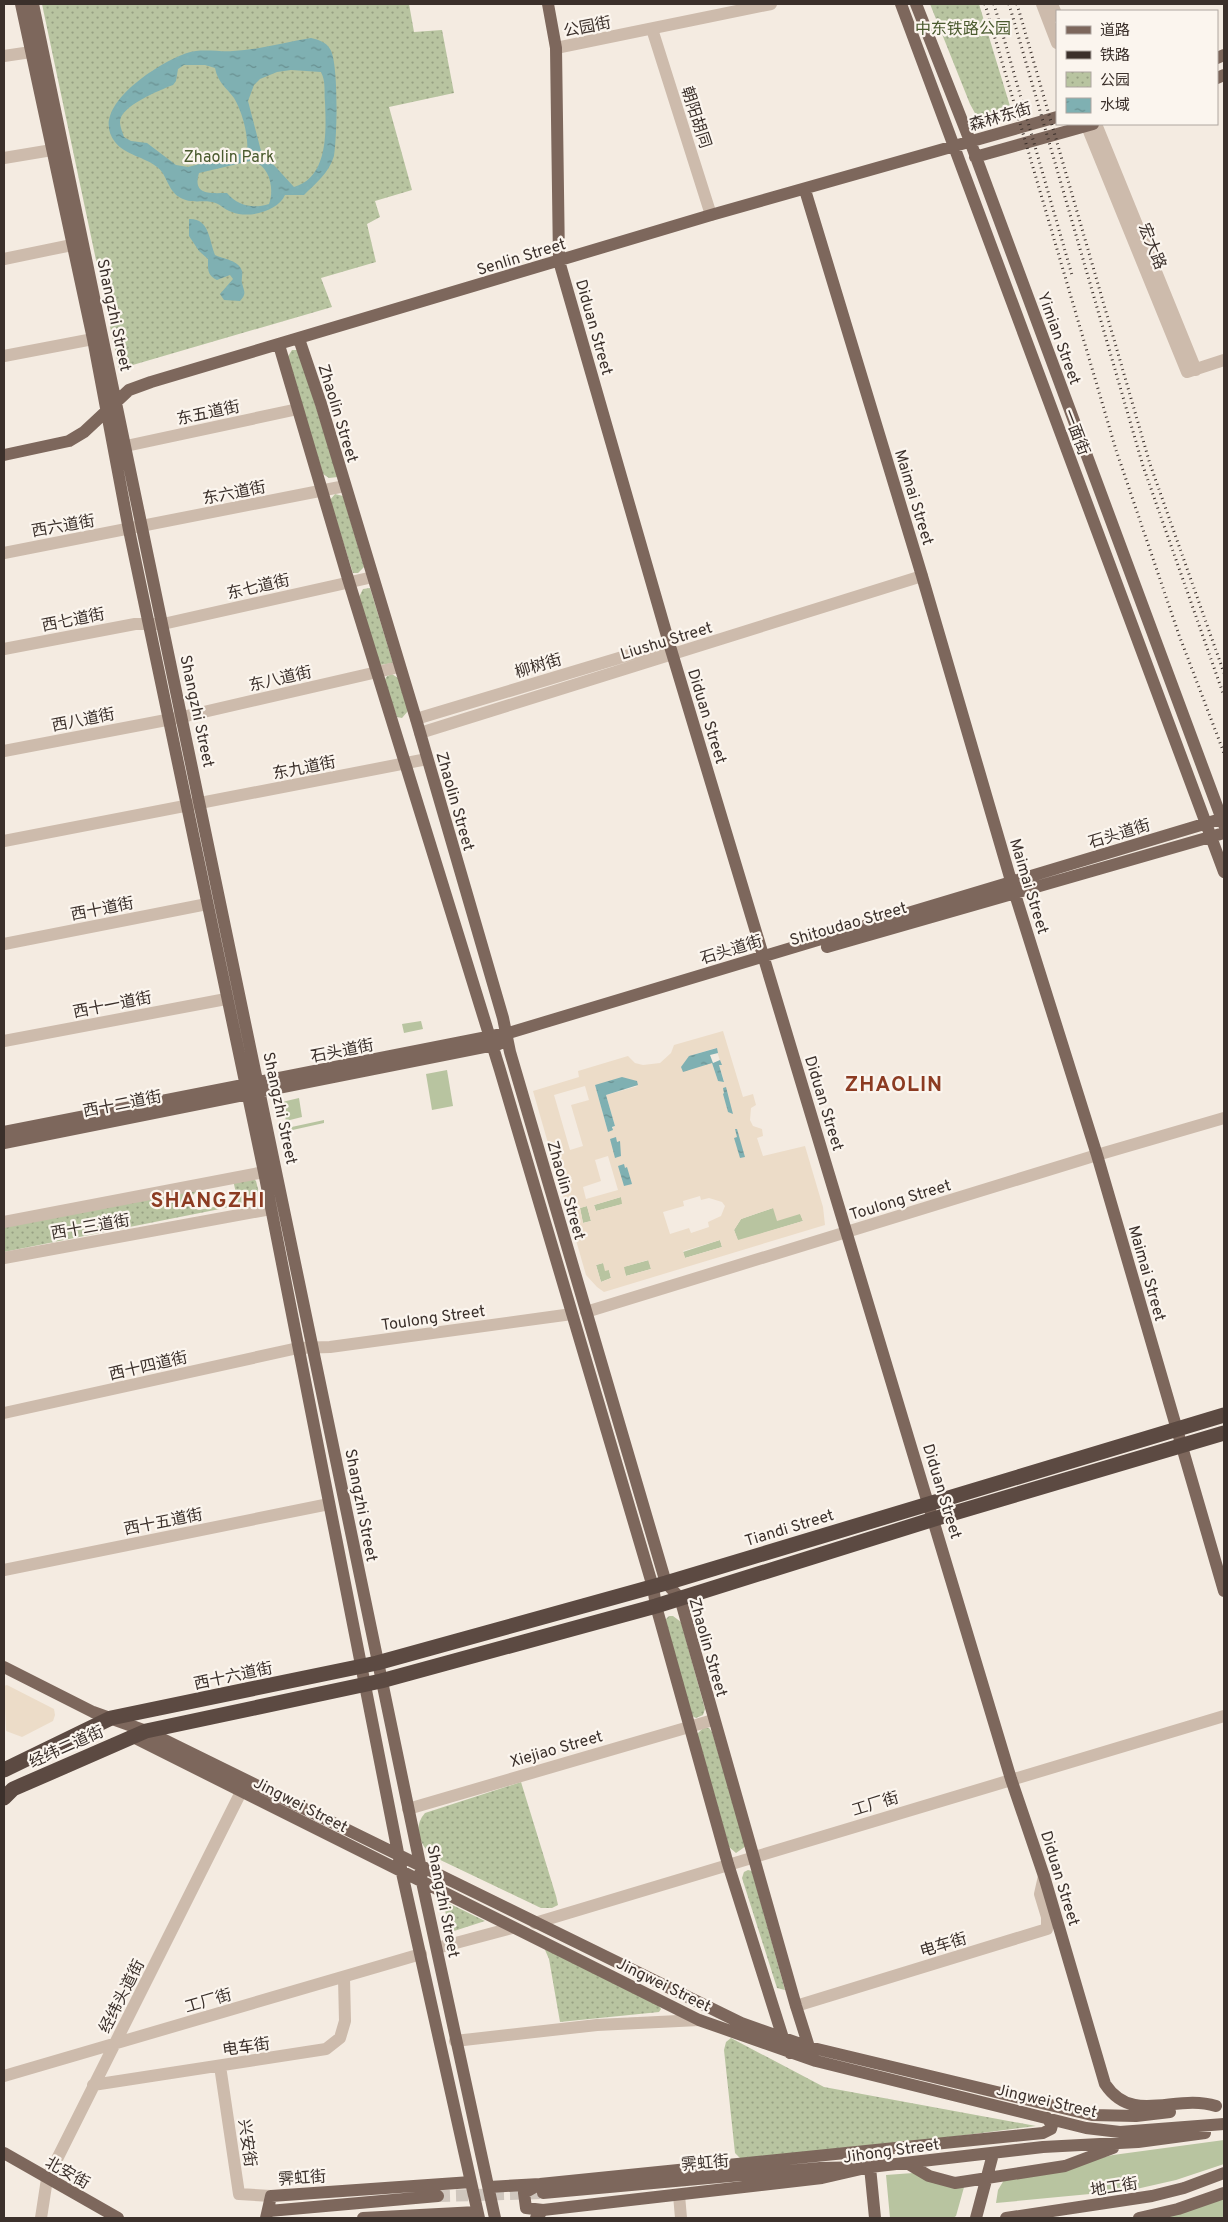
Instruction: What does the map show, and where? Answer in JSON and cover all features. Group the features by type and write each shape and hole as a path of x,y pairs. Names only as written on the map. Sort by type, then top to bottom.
{"highway":[{"name":"Tiandi Street","path":"370,1665 660,1585 929,1502 1176,1431 1224,1415"},
{"path":"146,1731 374,1682 656,1606 934,1519 1224,1434"},
{"name":"西十六道街","path":"111,1718 370,1665"},
{"name":"经纬二道街","path":"4,1770 111,1718"},
{"name":"经纬二道街","path":"4,1798 13,1789 146,1731"}],"main road":[{"name":"Shangzhi Street","path":"21,4 93,339 129,530 245,1090 264,1172 329,1504 408,1809 455,2041 496,2218"},
{"name":"Shangzhi Street","path":"33,4 314,1347 370,1665"},
{"name":"Diduan Street","path":"548,4 556,48 559,261 671,649 764,961 1012,1779 1044,1876 1105,2084 1110,2092 1132,2107 1203,2102 1220,2106"},
{"name":"一面街","path":"900,4 1224,872"},
{"name":"Yimian Street","path":"916,4 970,141 1224,821"},
{"name":"森林东街","path":"953,147 1056,117"},
{"name":"森林东街","path":"975,157 1087,125"},
{"name":"Senlin Street","path":"4,455 69,441 84,432 129,390 136,387 711,215 953,147"},
{"name":"Maimai Street","path":"805,190 922,576 1013,887 1097,1155 1224,1591"},
{"name":"Zhaolin Street","path":"299,339 416,719 586,1312 660,1585 656,1606 689,1726 728,1864 783,2038 790,2053"},
{"name":"Zhaolin Street","path":"279,345 321,491 491,1041 572,1314 660,1585 680,1598 713,1720 809,2047"},
{"name":"石头道街","path":"1013,887 1206,824 1224,821"},
{"name":"Shitoudao Street","path":"245,1090 507,1037 518,1037 1013,887 1224,833"},
{"name":"西十二道街","path":"4,1132 245,1090"},
{"name":"西十二道街","path":"4,1143 245,1090"},
{"path":"4,1667 94,1712"},
{"path":"4,1675 82,1714 94,1712"},
{"name":"Shangzhi Street","path":"374,1682 402,1873 477,2216"},
{"name":"Jingwei Street","path":"94,1712 146,1731 741,2023 783,2038 809,2047 1092,2114 1136,2116 1220,2106"},
{"name":"Jingwei Street","path":"131,1736 699,2020 790,2053 1086,2128 1120,2132 1224,2124"},
{"name":"Jihong Street","path":"489,2187 542,2189 1043,2133 1051,2129 1052,2124 1047,2118"},
{"name":"Jihong Street","path":"540,2214 822,2178 870,2167 1043,2147 1124,2143 1182,2137 1224,2128"},
{"path":"907,2163 929,2176 955,2184 1065,2166 1124,2143"},
{"name":"北安街","path":"4,2153 118,2218"},
{"path":"976,2218 993,2154"},
{"path":"870,2167 875,2218"},
{"name":"霁虹街","path":"542,2189 820,2168 870,2167"},
{"name":"地工街","path":"1006,2218 1136,2200 1184,2188 1224,2173"},
{"name":"霁虹街","path":"438,2196 267,2215 271,2196 471,2182"},
{"path":"540,2214 526,2208 524,2193 542,2189"},
{"path":"1139,2218 1178,2210 1224,2194"},
{"path":"363,2218 477,2216"}],"street":[{"name":"公园街","path":"556,48 771,4"},
{"path":"1042,4 1056,40"},
{"name":"朝阳胡同","path":"652,29 711,215"},
{"path":"4,56 31,52"},
{"name":"宏大路","path":"1090,125 1187,372 1224,360"},
{"path":"4,158 52,150"},
{"path":"4,259 72,245"},
{"path":"4,356 93,339"},
{"name":"东五道街","path":"126,446 298,409"},
{"name":"东六道街","path":"129,530 345,486"},
{"name":"西六道街","path":"4,553 129,530"},
{"name":"Liushu Street","path":"420,733 671,649 922,576"},
{"name":"东七道街","path":"149,626 373,577"},
{"name":"西七道街","path":"4,649 135,624 149,626"},
{"name":"柳树街","path":"416,719 671,649"},
{"name":"东八道街","path":"168,719 399,667"},
{"name":"西八道街","path":"4,751 168,719"},
{"name":"东九道街","path":"4,841 427,759"},
{"name":"西十道街","path":"4,944 207,904"},
{"name":"西十一道街","path":"4,1041 226,999"},
{"name":"Toulong Street","path":"586,1312 1097,1155 1224,1118"},
{"path":"4,1222 264,1172"},
{"name":"西十三道街","path":"4,1258 271,1209"},
{"name":"Toulong Street","path":"298,1348 572,1314"},
{"name":"西十四道街","path":"4,1413 298,1348"},
{"name":"西十五道街","path":"4,1570 329,1504"},
{"name":"工厂街","path":"535,1923 1224,1716"},
{"name":"Xiejiao Street","path":"408,1809 713,1720"},
{"name":"经纬头道街","path":"41,2218 47,2179 241,1792"},
{"name":"电车街","path":"796,2006 1047,1929 1047,1917 1040,1894 1044,1876"},
{"path":"437,1948 512,1928"},
{"name":"工厂街","path":"4,2076 421,1954"},
{"name":"电车街","path":"93,2085 326,2049 340,2038 345,2021 344,1978"},
{"path":"455,2041 596,2026 699,2020"},
{"name":"兴安街","path":"220,2066 239,2194 271,2196"},
{"path":"679,2195 681,2218"}],"green space":[{"name":"Zhaolin Park","path":"42,4 409,4 414,32 442,30 454,93 389,107 412,190 375,201 380,217 367,224 376,262 321,278 332,307 119,369"},
{"name":"中东铁路公园","path":"930,4 979,4 1013,116 991,120 976,115"},
{"path":"292,350 298,350 338,477 329,478 323,474 287,358"},
{"path":"335,494 343,496 364,567 358,573 353,573 330,500"},
{"path":"370,588 393,663 380,665 358,599 363,589"},
{"path":"392,674 398,678 408,711 402,718 397,717 384,681 387,676"},
{"path":"421,1021 423,1029 404,1033 402,1024"},
{"path":"447,1070 453,1106 432,1110 426,1074"},
{"path":"299,1098 302,1117 286,1121 282,1102"},
{"path":"324,1120 324,1123 288,1131 287,1128"},
{"path":"252,1177 256,1181 259,1193 255,1202 4,1252 4,1225 198,1190 190,1198 193,1208 199,1210 238,1202 233,1180"},
{"path":"621,1197 623,1204 596,1211 594,1205"},
{"path":"587,1206 591,1221 583,1223 580,1208"},
{"path":"773,1208 800,1213 803,1221 738,1241 734,1230 741,1219"},
{"path":"720,1240 722,1247 685,1258 683,1252"},
{"path":"649,1260 651,1269 626,1276 623,1267"},
{"path":"603,1263 609,1270 611,1278 601,1282 596,1265"},
{"path":"669,1616 673,1616 681,1622 705,1709 703,1715 696,1718 692,1716 665,1620"},
{"path":"703,1728 709,1728 712,1732 746,1846 736,1853 729,1847 697,1734"},
{"path":"521,1782 556,1896 558,1905 552,1908 541,1908 432,1856 419,1836 419,1824 425,1813"},
{"path":"752,1871 785,1990 777,1988 742,1878 744,1872"},
{"path":"442,1900 485,1921 451,1932"},
{"path":"542,1943 658,2004 661,2009 659,2012 560,2022 549,1959"},
{"path":"731,2038 824,2087 1036,2126 842,2151 741,2159 735,2153 724,2050 726,2042"},
{"path":"1224,2140 1224,2164 1176,2180 1132,2190 996,2203 998,2190 1004,2180 1113,2155"},
{"path":"913,2173 966,2180 956,2216 953,2218 890,2218 886,2175"},
{"path":"1224,2198 1224,2218 1163,2218"}],"shaded area":[{"path":"723,1031 743,1097 753,1094 756,1105 751,1108 750,1120 753,1126 762,1129 763,1136 757,1138 763,1156 805,1146 823,1207 825,1225 604,1292 586,1275 533,1091 579,1077 578,1071 628,1056 635,1063 643,1065 660,1063 671,1053 674,1045","holes":["716,1048 724,1081 718,1081 712,1063 689,1056","595,1085 638,1086 606,1095 615,1126 608,1132","585,1086 589,1100 571,1105 583,1146 570,1150 554,1095","608,1156 618,1190 586,1199 583,1187 601,1181 595,1160","700,1196 701,1200 709,1198 722,1202 725,1206 721,1216 708,1222 709,1227 691,1233 689,1228 670,1234 663,1212 684,1206 683,1201","621,1197 622,1204 596,1211 594,1205","587,1206 591,1221 583,1223 580,1208","773,1208 777,1221 800,1214 803,1221 738,1240 734,1230 741,1219","720,1240 722,1247 685,1258 683,1251","648,1260 651,1269 626,1276 624,1267","603,1263 605,1271 609,1270 611,1278 601,1282 596,1265"]},
{"path":"7,1685 54,1709 53,1721 22,1737 6,1731 4,1686"}],"water":[{"path":"311,38 324,43 330,49 333,57 336,84 336,134 332,162 325,173 304,195 285,195 281,201 270,209 246,215 229,211 208,201 187,200 175,194 157,167 124,150 115,142 109,128 111,115 118,101 145,76 175,58 187,53 204,50 227,51 262,48","holes":["184,65 205,65 215,68 220,81 234,98 240,110 246,131 247,152 188,167 176,165 147,143 131,141 124,137 120,122 126,110 142,99 173,85 176,81 178,69","291,70 321,72 323,76 326,126 323,151 314,173 305,182 294,187 261,151 248,101 254,85 260,79 277,72","250,161 257,163 262,166 269,177 271,184 269,204 246,205 236,201 227,193 204,192 198,186 199,173"]},
{"path":"189,219 201,222 204,226 215,255 234,262 240,267 244,296 240,301 224,300 220,294 233,279 230,275 217,280 210,274 208,259 199,251 189,236"},
{"path":"717,1048 718,1053 710,1055 713,1063 720,1060 722,1065 719,1065 724,1082 718,1081 712,1063 683,1072 681,1067 689,1056"},
{"path":"622,1077 637,1081 638,1085 606,1095 615,1126 612,1127 613,1130 608,1132 595,1085"},
{"path":"726,1087 733,1114 728,1112 723,1094 723,1088"},
{"path":"735,1129 737,1129 745,1157 740,1158 734,1138 737,1137"},
{"path":"616,1137 617,1142 620,1141 621,1156 615,1158 610,1139"},
{"path":"624,1164 625,1168 627,1167 632,1184 624,1186 618,1166"}],"tunnel":[{"path":"438,2196 543,2193"}],"railway":[{"path":"985,4 1116,450 1179,635 1224,753"},
{"path":"994,4 1072,275"},
{"path":"1009,4 1143,466 1224,696"},
{"path":"1017,4 1150,464 1224,673"}],"district":[{"name":"ZHAOLIN","path":"894,1084"},
{"name":"SHANGZHI","path":"208,1200"}]}
